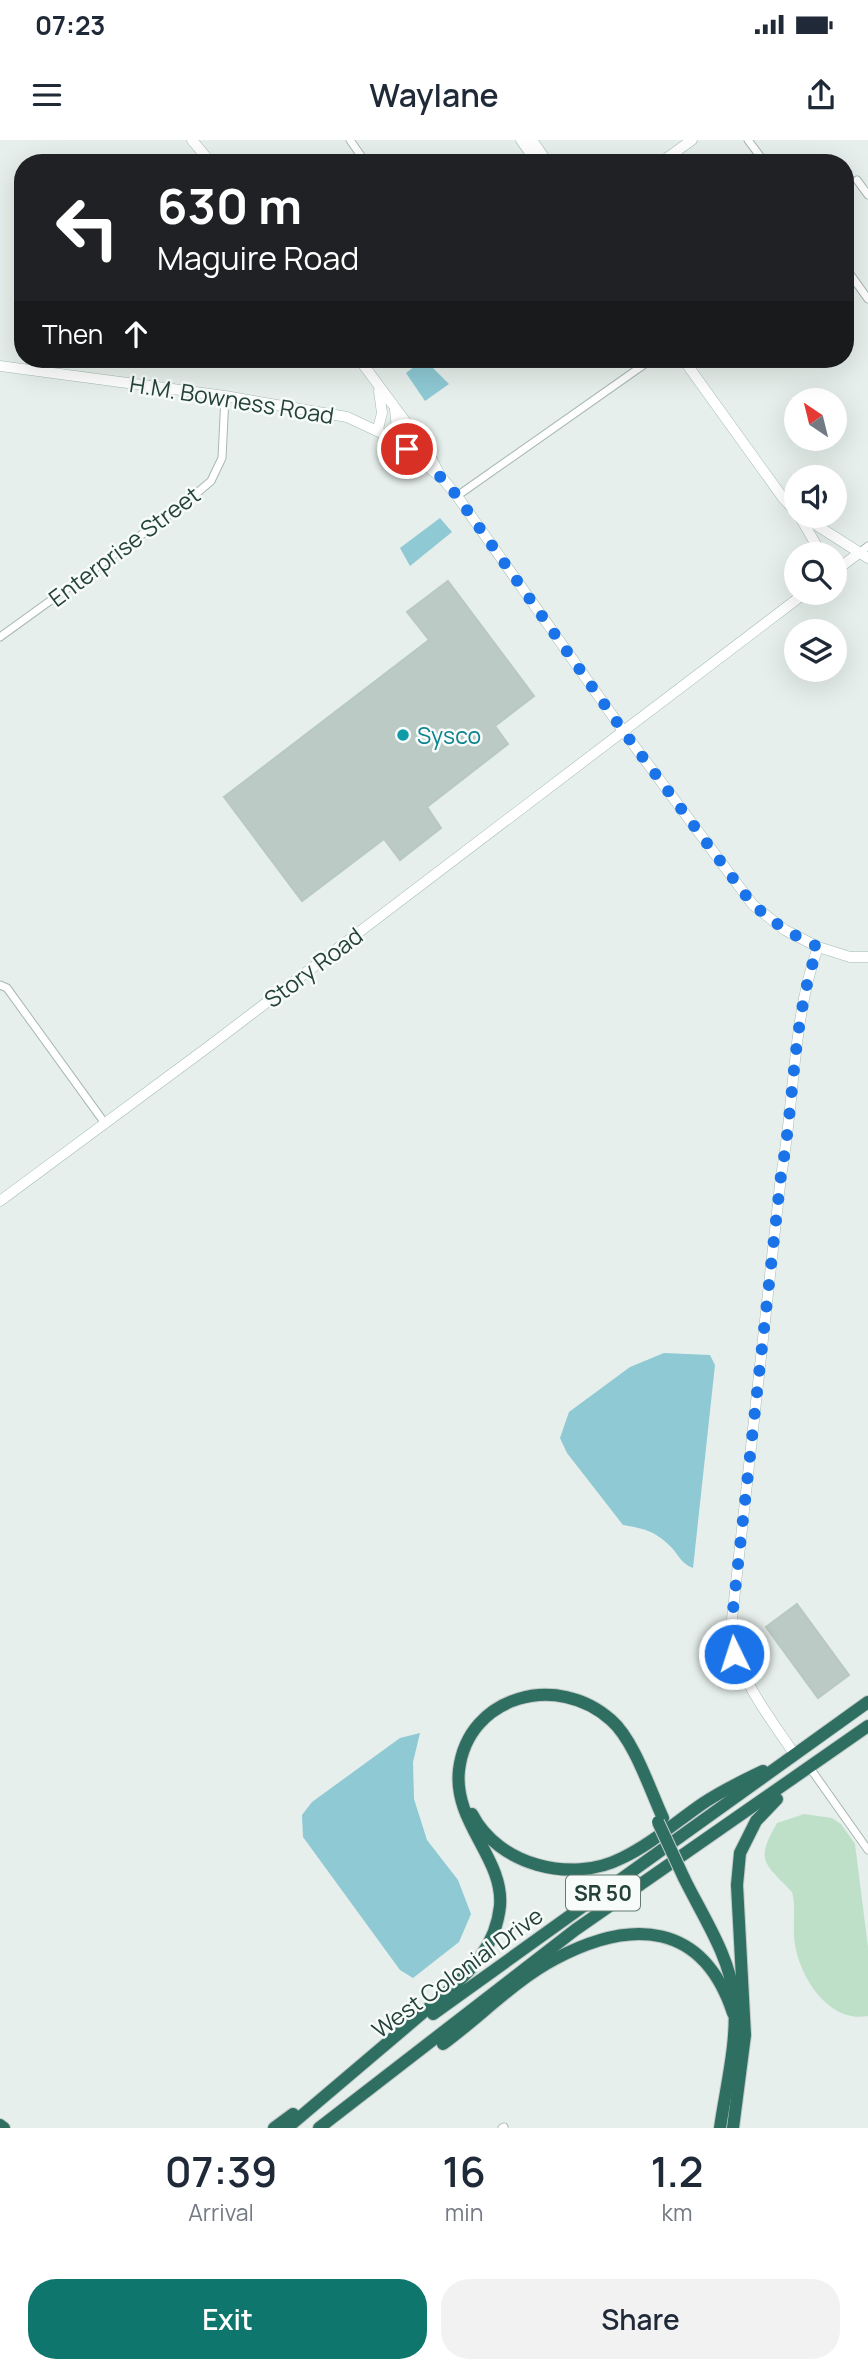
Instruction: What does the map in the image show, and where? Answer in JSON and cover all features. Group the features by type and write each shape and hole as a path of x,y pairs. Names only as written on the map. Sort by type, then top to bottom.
{"highway":[{"path":"287,2128 468,1974 486,1950 496,1924 499,1893 495,1876 465,1816 459,1786 460,1768 467,1746 479,1725 495,1711 530,1695 554,1693 590,1703 622,1733 660,1820"},
{"path":"742,1991 729,1956 687,1876 660,1820 617,1736 601,1719 574,1704 554,1699 540,1700 511,1709 490,1723 471,1752 466,1777 467,1801 484,1834 524,1861 569,1869 587,1868 621,1859 727,1788 795,1755"},
{"name":"West Colonial Drive","path":"274,2128 868,1702"},
{"name":"West Colonial Drive","path":"319,2128 575,1930 868,1726"},
{"path":"733,2128 745,2035 737,1885 740,1853 762,1813 809,1769"},
{"path":"687,1876 731,1985 733,2013 730,2064 720,2128"},
{"path":"394,2071 444,2043 555,1959 592,1942 630,1934 663,1937 693,1950 718,1975 733,2013"}],"street":[{"path":"192,140 204,154"},
{"path":"673,154 692,140"},
{"path":"857,180 868,195"},
{"path":"854,280 868,299"},
{"name":"H.M. Bowness Road","path":"15,368 307,408 347,417 378,429 392,438 443,479"},
{"path":"366,368 624,732 753,905 785,930 818,947 850,957 868,957"},
{"path":"457,496 639,368"},
{"path":"689,368 784,500"},
{"path":"375,381 382,398 378,429"},
{"name":"Enterprise Street","path":"0,638 184,504 211,481 222,458 225,396"},
{"path":"392,438 397,429 398,418 393,404"},
{"path":"822,528 865,552 847,563"},
{"name":"Story Road","path":"0,1201 789,605"},
{"path":"795,1755 745,1681 734,1654 731,1628 803,1004 809,972 818,947"},
{"path":"0,985 7,988 104,1122"},
{"path":"809,1769 868,1850"}],"green space":[{"path":"804,1814 832,1818 841,1824 855,1844 868,1947 868,2016 839,2012 816,1993 807,1979 796,1950 792,1892 766,1861 766,1846 777,1823"}],"water":[{"path":"412,368 433,368 449,384 425,401 406,373"},
{"path":"440,518 452,532 410,566 400,548"},
{"path":"664,1353 710,1355 715,1365 693,1568 659,1536 623,1525 567,1453 560,1438 569,1412 630,1367"},
{"path":"420,1733 413,1762 414,1799 427,1840 458,1880 471,1914 459,1942 413,1978 400,1970 303,1837 302,1815 312,1802 400,1738"}],"building":[{"name":"Sysco","path":"448,581 534,696 495,726 508,744 427,807 441,828 400,860 384,839 302,901 224,797 429,640 407,612"},
{"path":"797,1604 849,1675 818,1698 766,1627"}],"place":[{"name":"Sysco","path":"403,735"}],"route":[{"path":"407,449 443,479 457,496 624,732 753,905 785,930 818,947 809,972 803,1004 789,1133 781,1175 731,1628 734,1654"}]}
